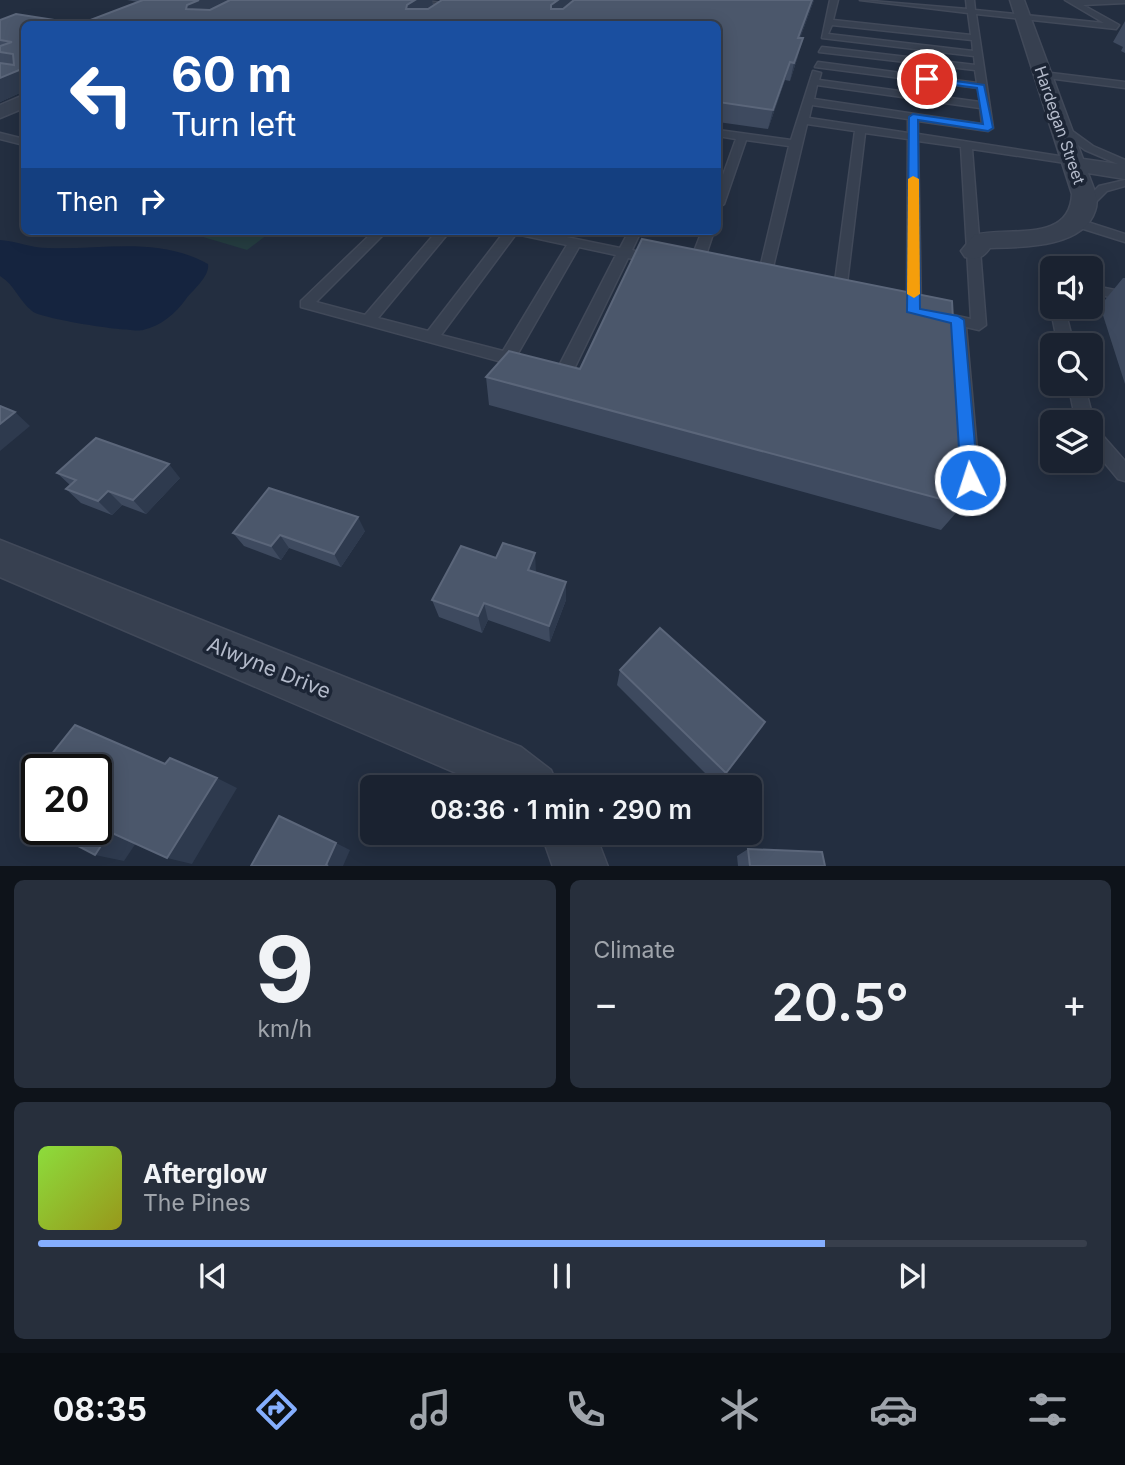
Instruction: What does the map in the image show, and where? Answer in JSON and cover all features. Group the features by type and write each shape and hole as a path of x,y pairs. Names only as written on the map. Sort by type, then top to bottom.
{"street":[{"path":"428,18 453,2"},
{"name":"Hardegan Street","path":"1020,9 1072,163 1080,214"},
{"path":"0,112 21,102"},
{"path":"1072,163 1125,172"},
{"path":"974,251 983,240 1049,235 1080,214"},
{"name":"Alwyne Drive","path":"0,558 503,765 516,775"},
{"path":"573,845 581,866"}],"lane":[{"path":"418,0 453,2"},
{"path":"765,281 794,144 808,102 834,0"},
{"path":"864,0 970,11 1020,9 1121,27"},
{"path":"808,102 988,128 970,0"},
{"path":"1071,1 1125,1"},
{"path":"1071,1 1121,27"},
{"path":"832,10 845,12"},
{"path":"829,22 974,38"},
{"path":"959,24 972,25"},
{"path":"825,36 976,54"},
{"path":"822,50 979,68"},
{"path":"818,65 981,86"},
{"path":"1043,75 1125,85"},
{"path":"813,82 985,106"},
{"path":"913,117 908,310 979,325 966,145"},
{"path":"803,120 1072,163"},
{"path":"1060,127 1089,148 1125,164"},
{"path":"840,297 860,129"},
{"path":"721,134 794,144"},
{"path":"0,136 21,141"},
{"path":"721,196 742,137"},
{"path":"1125,183 1103,188 1080,214 1125,238"},
{"path":"377,235 306,304 564,373 633,235"},
{"path":"368,321 441,235"},
{"path":"431,338 509,235"},
{"path":"549,235 573,238 625,253 689,266 706,235"},
{"path":"507,358 573,238"},
{"path":"1103,292 1125,296"},
{"path":"958,320 972,507"},
{"path":"1103,448 1125,474"}],"green space":[{"path":"196,235 267,235 247,250"}],"water":[{"path":"0,240 48,248 150,247 189,255 208,264 208,269 201,282 182,304 162,322 143,330 105,327 52,318 32,311 0,276"}],"building":[{"path":"143,0 199,0 187,5 186,9 210,10 230,0 415,0 407,5 406,9 428,9 442,0 558,0 551,5 551,9 563,9 574,0 812,0 798,38 803,38 794,63 790,62 773,110 721,102 721,21 88,21"},
{"path":"16,14 61,21 21,21 21,69 0,78 0,63 14,65 13,54 0,52 0,46 12,42 0,40 0,20"},
{"path":"642,239 952,301 963,505 486,377 509,351 580,369"},
{"path":"0,406 15,412 0,424"},
{"path":"96,438 169,464 133,500 108,491 98,501 66,489 76,480 57,473"},
{"path":"269,488 358,517 334,554 280,535 271,546 233,533"},
{"path":"503,543 535,553 528,570 566,582 549,626 484,603 478,616 432,600 461,546 496,558"},
{"path":"660,628 765,722 726,773 620,670"},
{"path":"75,725 165,764 170,758 217,778 167,858 112,833 112,754 52,754"},
{"path":"279,816 336,843 326,865 328,866 251,866"},
{"path":"76,845 102,845 95,855"},
{"path":"748,849 822,852 825,866 750,866"}],"slow traffic":[{"path":"913,179 914,294"}],"route":[{"path":"927,79 981,86 988,128 913,117 914,312 958,320 970,480"}]}
